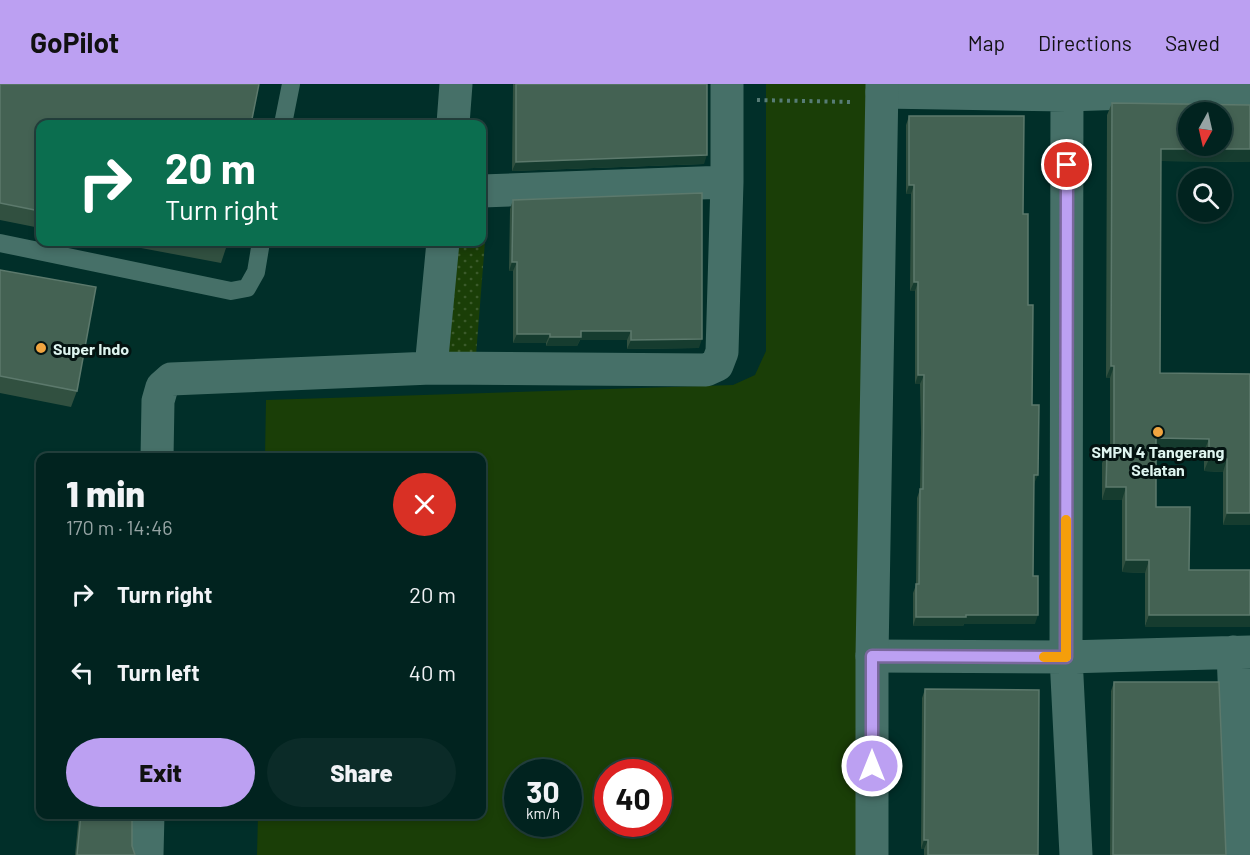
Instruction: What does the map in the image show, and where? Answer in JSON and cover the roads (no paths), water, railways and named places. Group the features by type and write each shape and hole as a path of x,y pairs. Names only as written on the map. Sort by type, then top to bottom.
{"street":[{"path":"453,120 456,84"},
{"path":"1067,89 1066,657 1076,855"},
{"path":"872,855 872,656 882,93 1067,89 1250,89"},
{"path":"157,453 158,401 162,387 171,379 430,368 706,370 717,365 722,352 727,92"},
{"path":"486,191 727,182"},
{"path":"430,368 443,246"},
{"path":"872,656 1066,657 1242,652 1241,855"},
{"path":"147,855 148,819"}],"lane":[{"path":"284,120 291,84"},
{"path":"0,243 231,291 247,288 256,272 260,246"}],"place":[{"name":"Super Indo","path":"41,348"},
{"name":"SMPN 4 Tangerang Selatan","path":"1158,432"}]}
